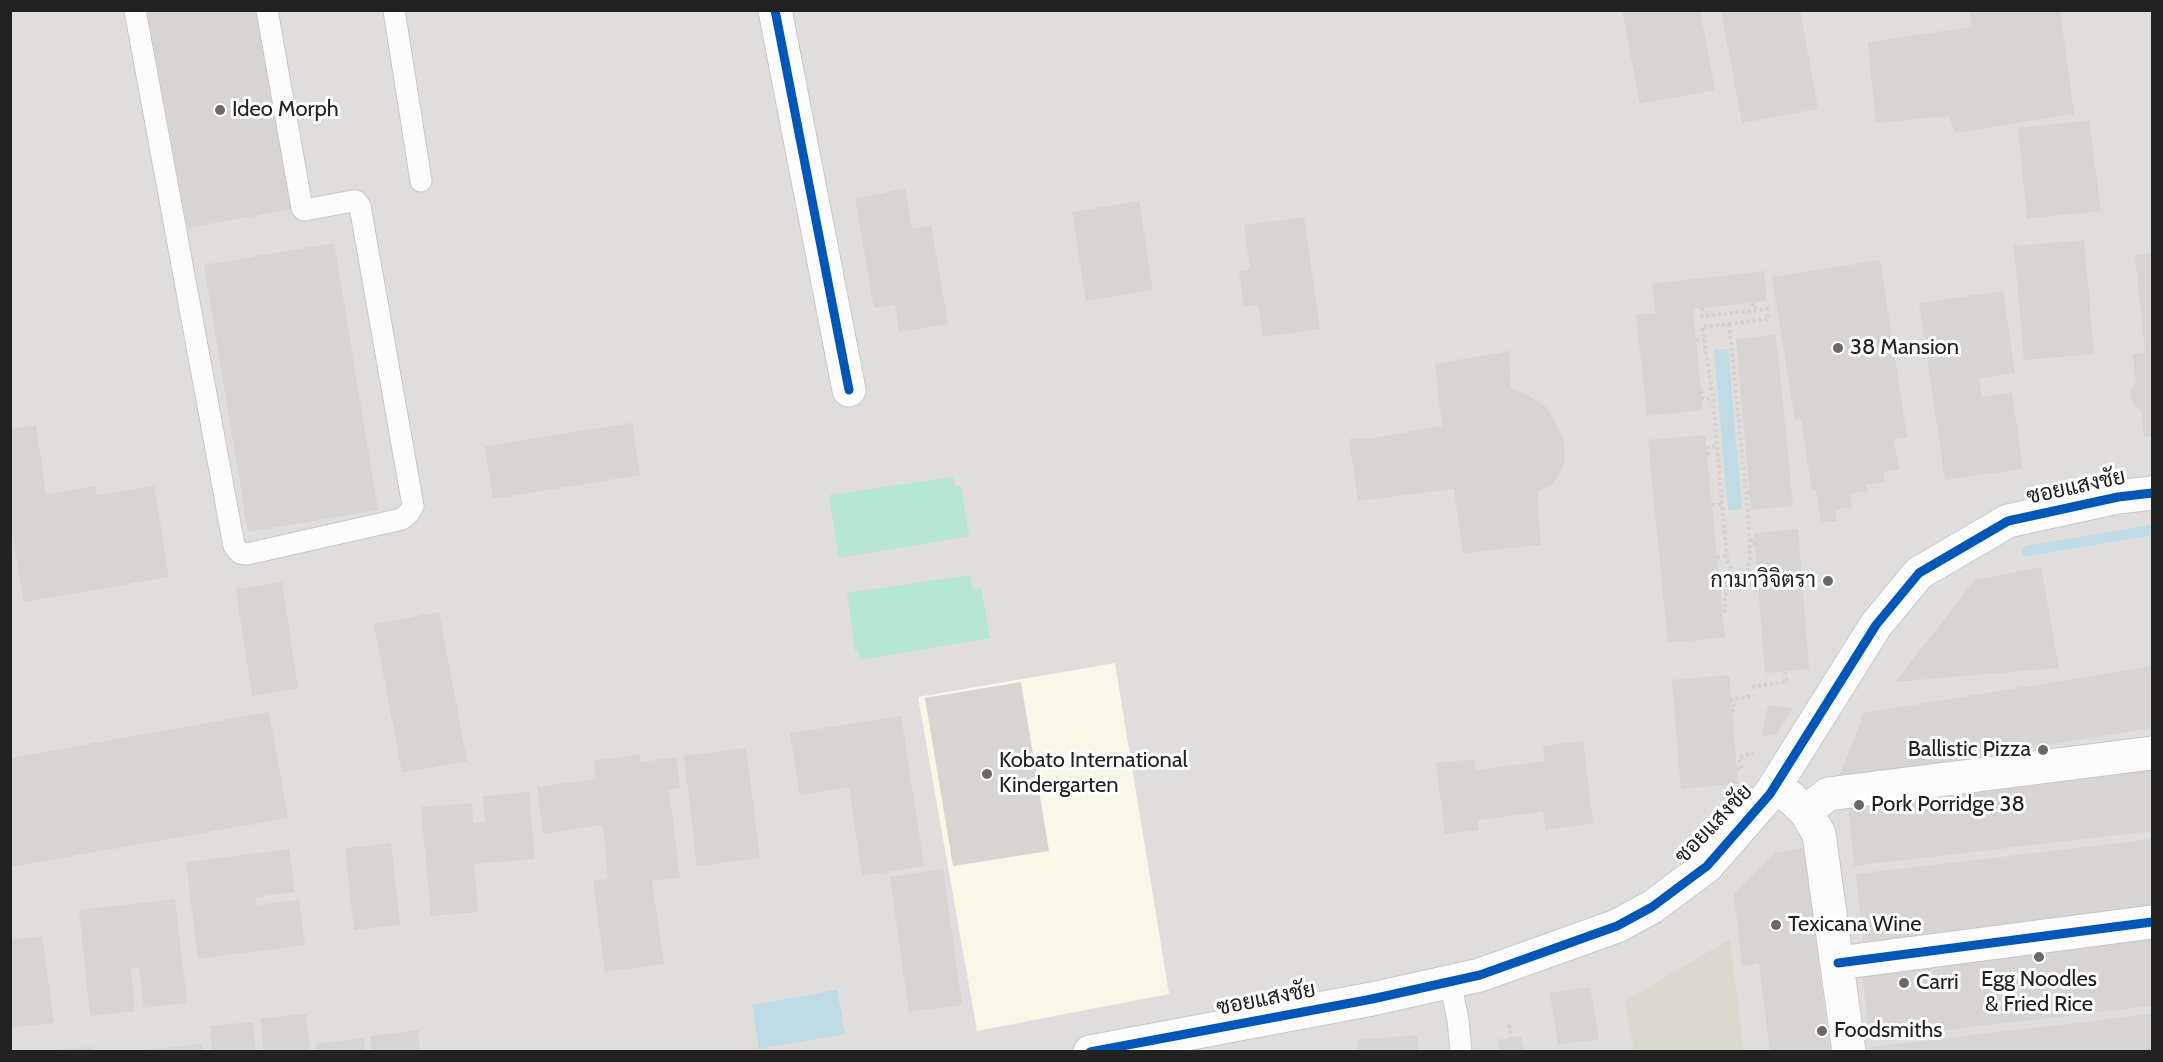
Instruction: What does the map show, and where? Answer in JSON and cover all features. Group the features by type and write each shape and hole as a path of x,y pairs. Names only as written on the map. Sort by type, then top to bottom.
{"street":[{"path":"776,10 849,390"},
{"name":"ซอยแสงชัย","path":"1090,1052 1372,999 1480,975 1617,926 1652,907 1707,866 1770,794 1875,625 1919,573 2008,521 2118,497 2152,493"},
{"path":"1806,812 1828,794 2152,753"},
{"path":"1776,783 1806,812 1819,834 1849,1052"},
{"path":"1838,963 2152,922"}],"lane":[{"path":"135,10 234,546 240,553 247,554 402,519 413,506 360,206 353,201 304,210 302,208 267,10"},
{"path":"394,10 421,181"},
{"path":"1450,981 1458,1020 1461,1052"}],"path":[{"path":"1752,303 1752,307 1757,307 1757,310"},
{"path":"1702,308 1702,316 1767,309 1768,319 1702,327 1713,398 1727,556 1743,591 1750,559 1747,493 1743,436 1729,324"},
{"path":"1696,340 1704,340"},
{"path":"1701,391 1703,399 1713,398"},
{"path":"1708,455 1709,446 1717,446"},
{"path":"1747,493 1753,492"},
{"path":"1712,506 1722,505"},
{"path":"1750,540 1754,540 1755,547"},
{"path":"1717,557 1727,556"},
{"path":"1723,611 1725,611 1725,595 1738,583"},
{"path":"1744,586 1759,584"},
{"path":"1752,687 1787,681 1785,672"},
{"path":"1732,711 1735,710 1732,699 1754,696"},
{"path":"1737,769 1742,770 1739,758 1759,749"},
{"path":"1509,1025 1513,1052"}],"shaded area":[{"path":"10,11 2152,11 2152,1051 11,1051"},
{"path":"1928,576 1958,578 1924,629 1847,721 1832,711"},
{"path":"1758,609 1765,708 1753,720 1738,744 1725,613"},
{"path":"1115,663 1169,994 977,1031 918,697"},
{"path":"1730,939 1744,1051 1634,1051 1625,1001"},
{"path":"1541,1000 1545,1042 1490,1049 1486,1012"}],"green space":[{"path":"953,477 955,486 961,486 969,536 839,558 829,495"},
{"path":"970,575 973,589 981,588 990,638 860,660 858,651 855,651 847,593"}],"water":[{"path":"1728,349 1742,509 1728,510 1714,350"},
{"path":"837,990 845,1034 759,1049 752,1005"}],"building":[{"name":"Ideo Morph","path":"147,10 257,10 294,209 187,228"},
{"path":"1622,10 1700,10 1715,90 1640,104"},
{"path":"1721,10 1800,10 1818,109 1742,123"},
{"path":"1970,10 2060,10 2074,114 1955,133 1949,116 1876,123 1868,42 1972,27"},
{"path":"2089,120 2101,211 2027,219 2018,128"},
{"path":"905,189 912,229 931,226 948,324 899,332 895,304 874,308 855,198"},
{"path":"1139,201 1153,290 1086,301 1072,212"},
{"path":"1304,217 1320,329 1263,337 1258,305 1244,307 1239,271 1250,269 1244,225"},
{"path":"2084,240 2094,354 2024,360 2014,246"},
{"path":"334,243 378,510 248,532 204,265"},
{"path":"2152,253 2152,436 2144,437 2141,410 2133,406 2130,392 2136,382 2133,354 2145,352 2135,255"},
{"name":"38 Mansion","path":"1880,260 1907,437 1894,439 1899,469 1883,472 1885,482 1866,485 1868,491 1850,494 1852,507 1835,510 1837,521 1821,523 1816,490 1812,490 1801,419 1795,420 1772,277"},
{"path":"1764,271 1767,301 1693,309 1703,410 1647,416 1636,315 1656,313 1652,284"},
{"path":"2003,291 2015,373 1979,378 1982,397 2012,392 2023,469 1945,480 1919,303"},
{"path":"1776,335 1793,506 1751,510 1736,339"},
{"path":"1509,351 1511,388 1526,394 1546,407 1564,439 1565,460 1559,476 1550,486 1537,492 1541,545 1463,553 1454,489 1358,501 1349,439 1373,438 1442,426 1435,364"},
{"path":"632,423 640,475 493,499 485,446"},
{"path":"36,425 46,494 95,486 97,495 154,486 169,577 24,602 10,523 10,429"},
{"path":"1705,435 1725,637 1668,643 1648,440"},
{"path":"1798,529 1809,669 1765,673 1754,533"},
{"path":"2041,567 2059,668 1895,682 1975,580"},
{"path":"282,582 298,689 252,696 236,589"},
{"path":"439,612 467,761 402,773 374,624"},
{"path":"2152,666 2152,728 1838,779 1864,713"},
{"path":"1729,675 1738,784 1681,789 1672,680"},
{"name":"Kobato International Kindergarten","path":"1021,682 1049,851 953,866 925,698"},
{"path":"1768,705 1793,708 1775,735 1762,736"},
{"path":"269,712 288,818 10,867 10,758"},
{"path":"901,716 924,866 862,876 849,787 800,795 790,733"},
{"path":"1583,741 1593,823 1546,830 1543,812 1478,820 1479,830 1445,834 1436,763 1474,759 1476,770 1545,761 1543,746"},
{"path":"746,748 760,858 697,866 684,756"},
{"path":"640,754 641,762 676,757 680,788 669,790 680,878 652,881 664,964 605,972 593,881 608,879 603,825 543,834 537,787 596,779 594,761"},
{"path":"2152,762 2152,831 1854,866 1847,797"},
{"path":"529,792 535,859 474,864 478,912 431,916 421,807 472,803 473,823 485,822 483,796"},
{"path":"2152,839 2152,908 1863,942 1856,874"},
{"path":"391,843 400,925 354,930 345,848"},
{"path":"1804,848 1830,1052 1770,1052 1759,963 1742,966 1734,894 1777,852"},
{"path":"289,849 295,892 256,897 256,905 299,900 305,945 198,959 186,862"},
{"path":"943,869 962,1005 909,1012 890,877"},
{"path":"175,899 187,1003 144,1008 139,967 131,969 135,1011 90,1016 79,910"},
{"path":"42,936 54,1023 10,1028 10,940"},
{"path":"2152,937 2152,1006 1869,1039 1862,971"},
{"path":"1590,987 1599,1039 1558,1045 1550,993"},
{"path":"306,1014 310,1052 264,1052 261,1018"},
{"path":"2152,1014 2152,1052 1871,1052 1870,1047"},
{"path":"253,1022 256,1052 212,1052 210,1026"},
{"path":"418,1030 420,1052 372,1052 370,1036"},
{"path":"1417,1035 1418,1052 1358,1052 1357,1040"},
{"path":"1522,1036 1524,1052 1500,1052 1498,1040"},
{"path":"364,1038 365,1052 317,1052 316,1044"},
{"path":"201,1044 202,1052 142,1052 142,1050"},
{"path":"92,1047 93,1052 52,1052 52,1050"}],"waterway":[{"path":"2027,551 2152,530"}],"cycle path":[{"path":"775,10 849,390"},
{"path":"1090,1052 1372,999 1480,975 1617,926 1652,907 1707,866 1770,794 1876,625 1919,573 2008,521 2118,497 2152,493"},
{"path":"1838,963 2152,922"}],"place":[{"name":"Ideo Morph","path":"220,110"},
{"name":"38 Mansion","path":"1838,348"},
{"name":"กามาวิจิตรา","path":"1828,581"},
{"name":"Ballistic Pizza","path":"2043,750"},
{"name":"Kobato International Kindergarten","path":"987,774"},
{"name":"Pork Porridge 38","path":"1859,805"},
{"name":"Texicana Wine","path":"1776,925"},
{"name":"Egg Noodles & Fried Rice","path":"2039,957"},
{"name":"Carri","path":"1904,983"},
{"name":"Foodsmiths","path":"1822,1031"}]}
